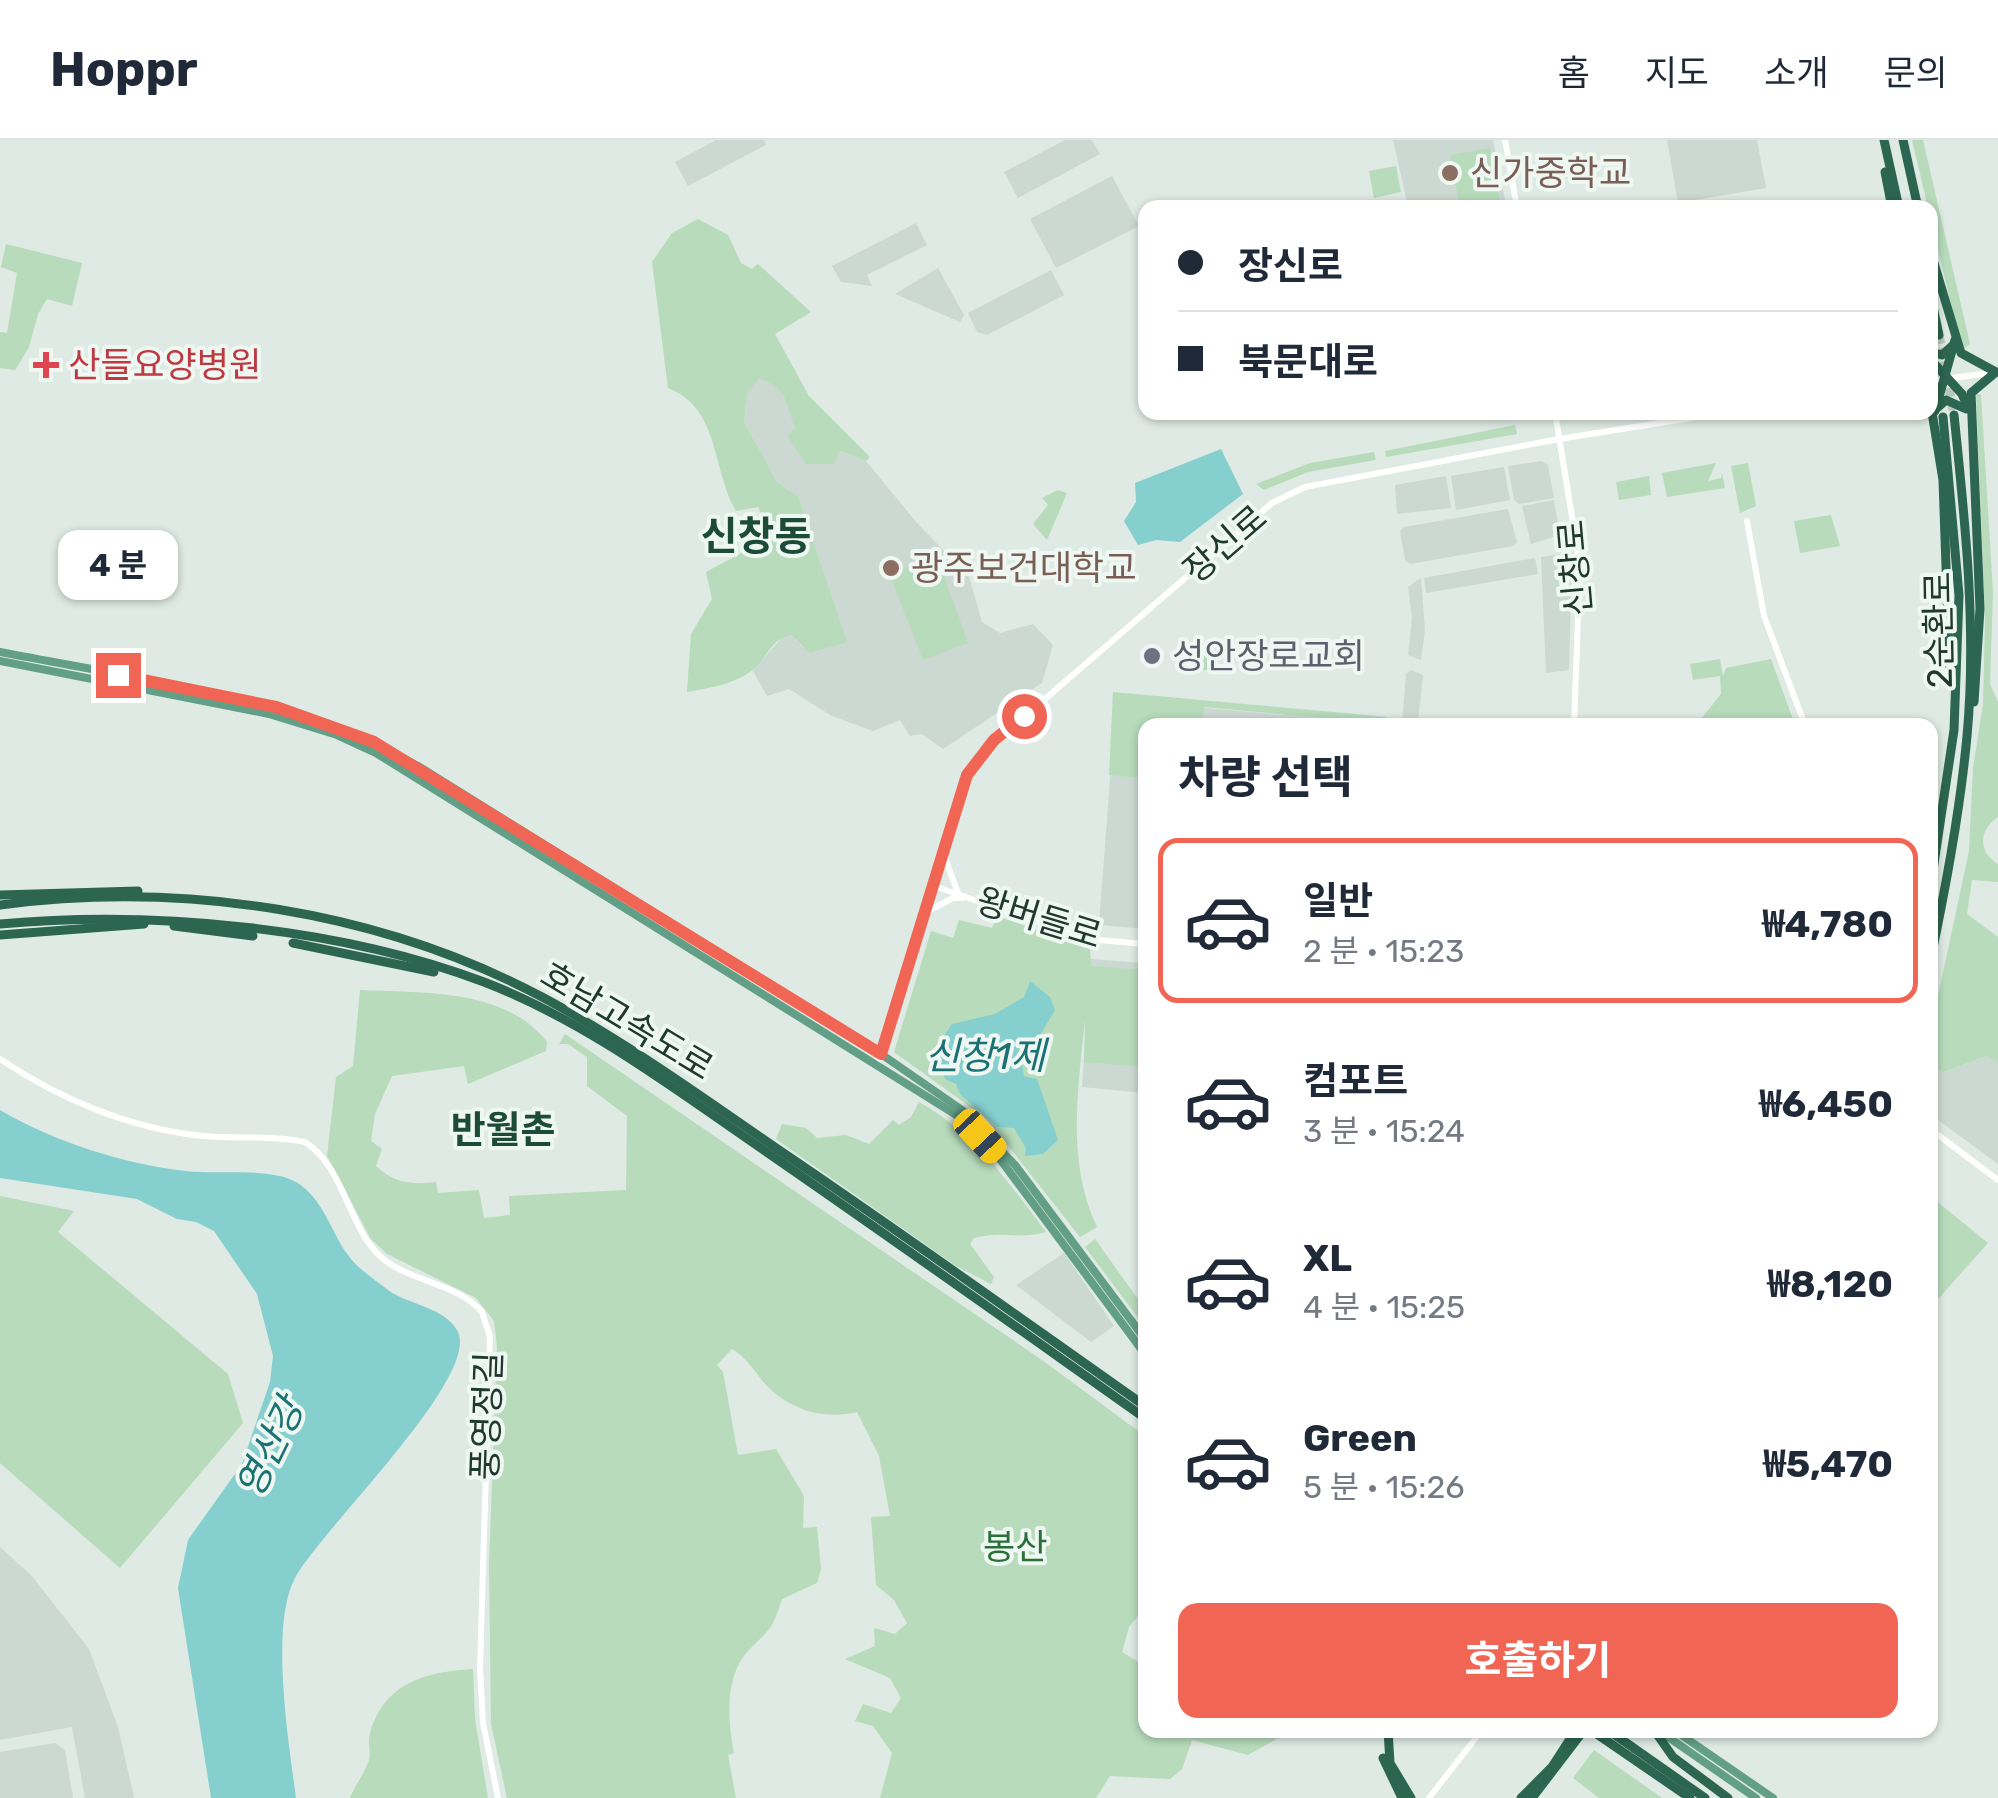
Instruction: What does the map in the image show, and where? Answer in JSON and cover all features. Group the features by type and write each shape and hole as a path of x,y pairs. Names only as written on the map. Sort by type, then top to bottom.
{"highway":[{"path":"1882,140 1894,200"},
{"path":"1900,140 1913,200"},
{"path":"1938,278 1955,338 1968,360 1997,372"},
{"path":"1938,330 1939,335"},
{"path":"1938,356 1950,352 1955,338"},
{"path":"1944,416 1945,378 1955,338"},
{"path":"1938,368 1965,398 1971,415"},
{"path":"1968,734 1980,609 1972,390 1997,372"},
{"path":"1944,416 1946,400 1960,402 1971,415"},
{"path":"1938,409 1944,416"},
{"name":"2순환로","path":"1938,837 1954,730 1944,416"},
{"name":"2순환로","path":"1938,921 1968,734 1965,515 1944,416"},
{"path":"0,895 56,890 186,893 274,908"},
{"name":"호남고속도로","path":"0,905 146,897 274,908 406,941 574,1021 834,1187 1138,1401"},
{"name":"호남고속도로","path":"0,924 113,917 206,923 374,951 538,1001"},
{"path":"0,934 167,925 328,949 486,983"},
{"name":"호남고속도로","path":"574,1021 1138,1413"},
{"path":"1386,1738 1384,1762 1406,1797"},
{"path":"1521,1798 1577,1738"},
{"path":"1532,1798 1578,1738"},
{"path":"1597,1738 1690,1798"},
{"path":"1619,1738 1705,1798"},
{"path":"1661,1738 1673,1758 1728,1798"}],"main road":[{"path":"1504,140 1515,200"},
{"path":"1938,379 1997,372"},
{"name":"신창로","path":"1556,420 1580,566 1574,718"},
{"name":"장신로","path":"877,1064 967,775 994,740 1282,496 1305,487 1559,438 1677,420"},
{"path":"1747,521 1764,616 1802,718"},
{"path":"0,652 262,704 374,742 881,1054 962,1110 991,1136 1138,1330"},
{"path":"0,660 231,705 338,734 415,774 958,1116 980,1136 1138,1345"},
{"path":"944,852 958,894"},
{"name":"왕버들로","path":"934,886 1087,939 1138,943"},
{"path":"927,912 953,898 969,898"},
{"name":"풍영정길","path":"0,1059 72,1099 128,1121 202,1136 305,1142 348,1198 362,1234 380,1256 482,1312 490,1337 480,1668 483,1724 498,1798"},
{"path":"1938,1135 1998,1180"},
{"path":"1429,1798 1476,1738"},
{"path":"1668,1738 1756,1798"},
{"path":"1686,1738 1773,1798"}],"shaded area":[{"path":"716,140 764,140 766,145 688,186 675,162"},
{"path":"1065,140 1092,140 1100,154 1018,198 1004,172"},
{"name":"신가중학교","path":"1393,140 1493,140 1505,200 1406,200"},
{"path":"1667,140 1757,140 1766,188 1677,200"},
{"path":"1112,176 1138,227 1056,268 1030,219"},
{"path":"916,223 927,245 867,275 872,286 841,282 832,266"},
{"path":"938,268 964,315 960,322 895,294"},
{"path":"1051,270 1064,295 987,335 977,332 968,313"},
{"name":"광주보건대학교","path":"759,379 777,384 840,451 866,461 917,523 969,577 982,622 1000,633 1033,624 1053,645 1042,683 943,749 922,734 910,736 900,720 873,731 832,716 789,689 767,696 753,671 782,637 791,635 803,647 798,497 777,482 744,422 747,393"},
{"path":"1542,461 1548,465 1554,498 1519,504 1514,500 1508,466"},
{"path":"1504,467 1510,500 1456,510 1451,476"},
{"path":"1446,476 1451,508 1397,514 1395,485"},
{"path":"1554,500 1560,535 1531,544 1522,506"},
{"path":"1508,509 1517,542 1513,546 1410,564 1405,560 1400,531 1404,527"},
{"path":"1560,554 1569,560 1569,670 1546,673 1541,557"},
{"path":"1535,558 1538,574 1426,593 1424,578"},
{"path":"1421,578 1425,630 1421,660 1408,655 1412,617 1408,587"},
{"path":"1411,670 1423,675 1419,718 1402,718 1406,674"},
{"path":"1116,700 1318,718 1138,718 1138,928 1099,925"},
{"path":"1090,959 1138,962 1138,1092 1082,1087"},
{"path":"1988,1056 1998,1063 1998,1164 1938,1120 1938,1070 1944,1072"},
{"path":"1064,1253 1114,1326 1091,1342 1016,1285"},
{"path":"0,1547 31,1575 89,1649 118,1727 134,1798 85,1798 72,1727 0,1740"},
{"path":"55,1743 65,1750 73,1798 0,1798 0,1752"}],"green space":[{"path":"1912,140 1923,140 1937,200 1926,200"},
{"path":"1490,148 1500,200 1459,200 1450,155"},
{"path":"1396,166 1401,192 1374,198 1369,171"},
{"path":"1938,205 1970,344 1962,350 1938,249"},
{"path":"698,219 728,235 741,263 752,269 758,264 811,312 775,334 809,396 870,457 866,461 840,451 834,464 806,464 788,437 795,427 780,391 759,379 747,393 744,422 777,482 798,497 847,642 810,653 791,635 784,637 743,676 687,692 691,634 712,599 706,572 760,543 768,527 758,507 736,511 706,425 685,397 668,388 652,262 672,233"},
{"path":"6,244 82,263 72,306 47,299 38,314 29,347 15,370 0,368 0,332 7,333 17,273 1,267"},
{"path":"1976,393 1981,395 1993,592 1990,684 1998,702 1998,817 1987,828 1983,841 1987,853 1998,864 1998,882 1972,880 1967,914 1998,937 1998,1063 1987,1056 1944,1072 1938,1070 1938,996 1969,851 1973,768 1983,704 1985,618"},
{"path":"1515,425 1517,434 1386,457 1385,451"},
{"path":"1374,452 1376,460 1308,472 1264,490 1256,484 1310,463"},
{"path":"1716,463 1708,481 1721,478 1722,473 1725,488 1667,497 1662,473"},
{"path":"1748,463 1756,506 1740,513 1731,466"},
{"path":"1649,476 1651,495 1619,500 1616,482"},
{"path":"1058,490 1067,493 1047,540 1033,524 1048,505 1042,498"},
{"path":"1831,515 1840,546 1800,553 1794,521"},
{"path":"937,556 968,643 923,660 889,573"},
{"path":"1176,651 1215,653 1214,671 1175,667"},
{"path":"1720,659 1723,676 1726,668 1771,659 1792,718 1702,718 1721,694 1720,676 1693,680 1690,664"},
{"path":"1113,692 1387,717 1322,718 1204,707 1203,718 1138,718 1138,777 1109,775"},
{"path":"998,916 1090,949 1091,966 1138,969 1138,1066 1084,1062 1085,1019 1078,1151 1087,1202 1097,1227 1080,1237 987,1119 894,1052 931,931 953,938 959,920 992,928"},
{"name":"봉산","path":"360,990 461,997 509,1012 530,1024 547,1042 546,1051 468,1084 464,1066 392,1076 375,1114 371,1141 382,1149 376,1166 389,1176 411,1183 436,1182 438,1193 479,1190 484,1218 510,1215 509,1196 626,1190 627,1116 587,1086 587,1057 568,1044 559,1044 565,1034 1042,1360 1138,1431 1138,1616 1129,1627 1122,1652 1138,1662 1138,1738 1278,1738 1248,1755 1192,1740 1182,1769 1170,1779 1110,1776 1096,1798 880,1798 892,1753 873,1726 855,1721 863,1704 891,1713 901,1698 890,1678 845,1659 875,1646 874,1628 895,1634 907,1623 894,1600 876,1585 871,1517 890,1516 879,1456 857,1412 820,1414 797,1407 775,1394 732,1349 717,1365 723,1372 738,1455 776,1449 804,1496 803,1528 817,1527 821,1569 817,1583 782,1599 772,1624 748,1651 735,1674 729,1714 734,1753 728,1755 736,1798 507,1798 491,1724 489,1565 497,1347 494,1321 476,1298 387,1254 371,1239 327,1156 336,1077 353,1066"},
{"path":"919,1102 974,1144 1046,1232 974,1238 970,1244 994,1277 991,1284 956,1266 776,1139 782,1124 806,1128 817,1138 846,1135 869,1144 893,1120 899,1125 911,1117"},
{"path":"0,1196 74,1211 58,1232 228,1374 243,1423 120,1568 0,1463"},
{"path":"1938,1202 1988,1243 1938,1299"},
{"path":"1095,1239 1138,1299 1138,1318 1085,1247"},
{"path":"473,1669 475,1719 488,1798 350,1798 368,1763 370,1733 386,1702 397,1691 424,1677"},
{"path":"1594,1750 1662,1798 1599,1798 1573,1778"}],"water":[{"path":"1221,449 1243,494 1180,542 1156,540 1138,545 1124,521 1136,502 1135,483"},
{"name":"신창1제","path":"1030,981 1050,997 1055,1010 1022,1065 1024,1076 1037,1079 1058,1140 1043,1154 1025,1156 1026,1148 1014,1128 997,1127 960,1094 956,1084 945,1079 935,1049 952,1024 995,1014 1024,997"},
{"name":"영산강","path":"0,1110 66,1142 138,1163 186,1171 258,1173 296,1182 313,1197 342,1246 361,1269 396,1295 445,1317 458,1332 458,1354 445,1384 422,1419 294,1580 287,1601 282,1656 296,1798 211,1798 178,1588 188,1540 242,1464 270,1382 273,1356 257,1294 214,1231 196,1222 177,1219 137,1199 0,1178"}],"tunnel":[{"path":"1939,335 1954,415"},
{"path":"1938,392 1939,397"}],"place":[{"name":"신가중학교","path":"1450,173"},
{"name":"산들요양병원","path":"46,365"},
{"name":"광주보건대학교","path":"891,568"},
{"name":"성안장로교회","path":"1152,656"}],"district":[{"name":"신창동","path":"756,536"},
{"name":"반월촌","path":"503,1130"}],"route":[{"path":"118,675 276,707 374,742 881,1054 967,775 994,740 1024,716"}]}
